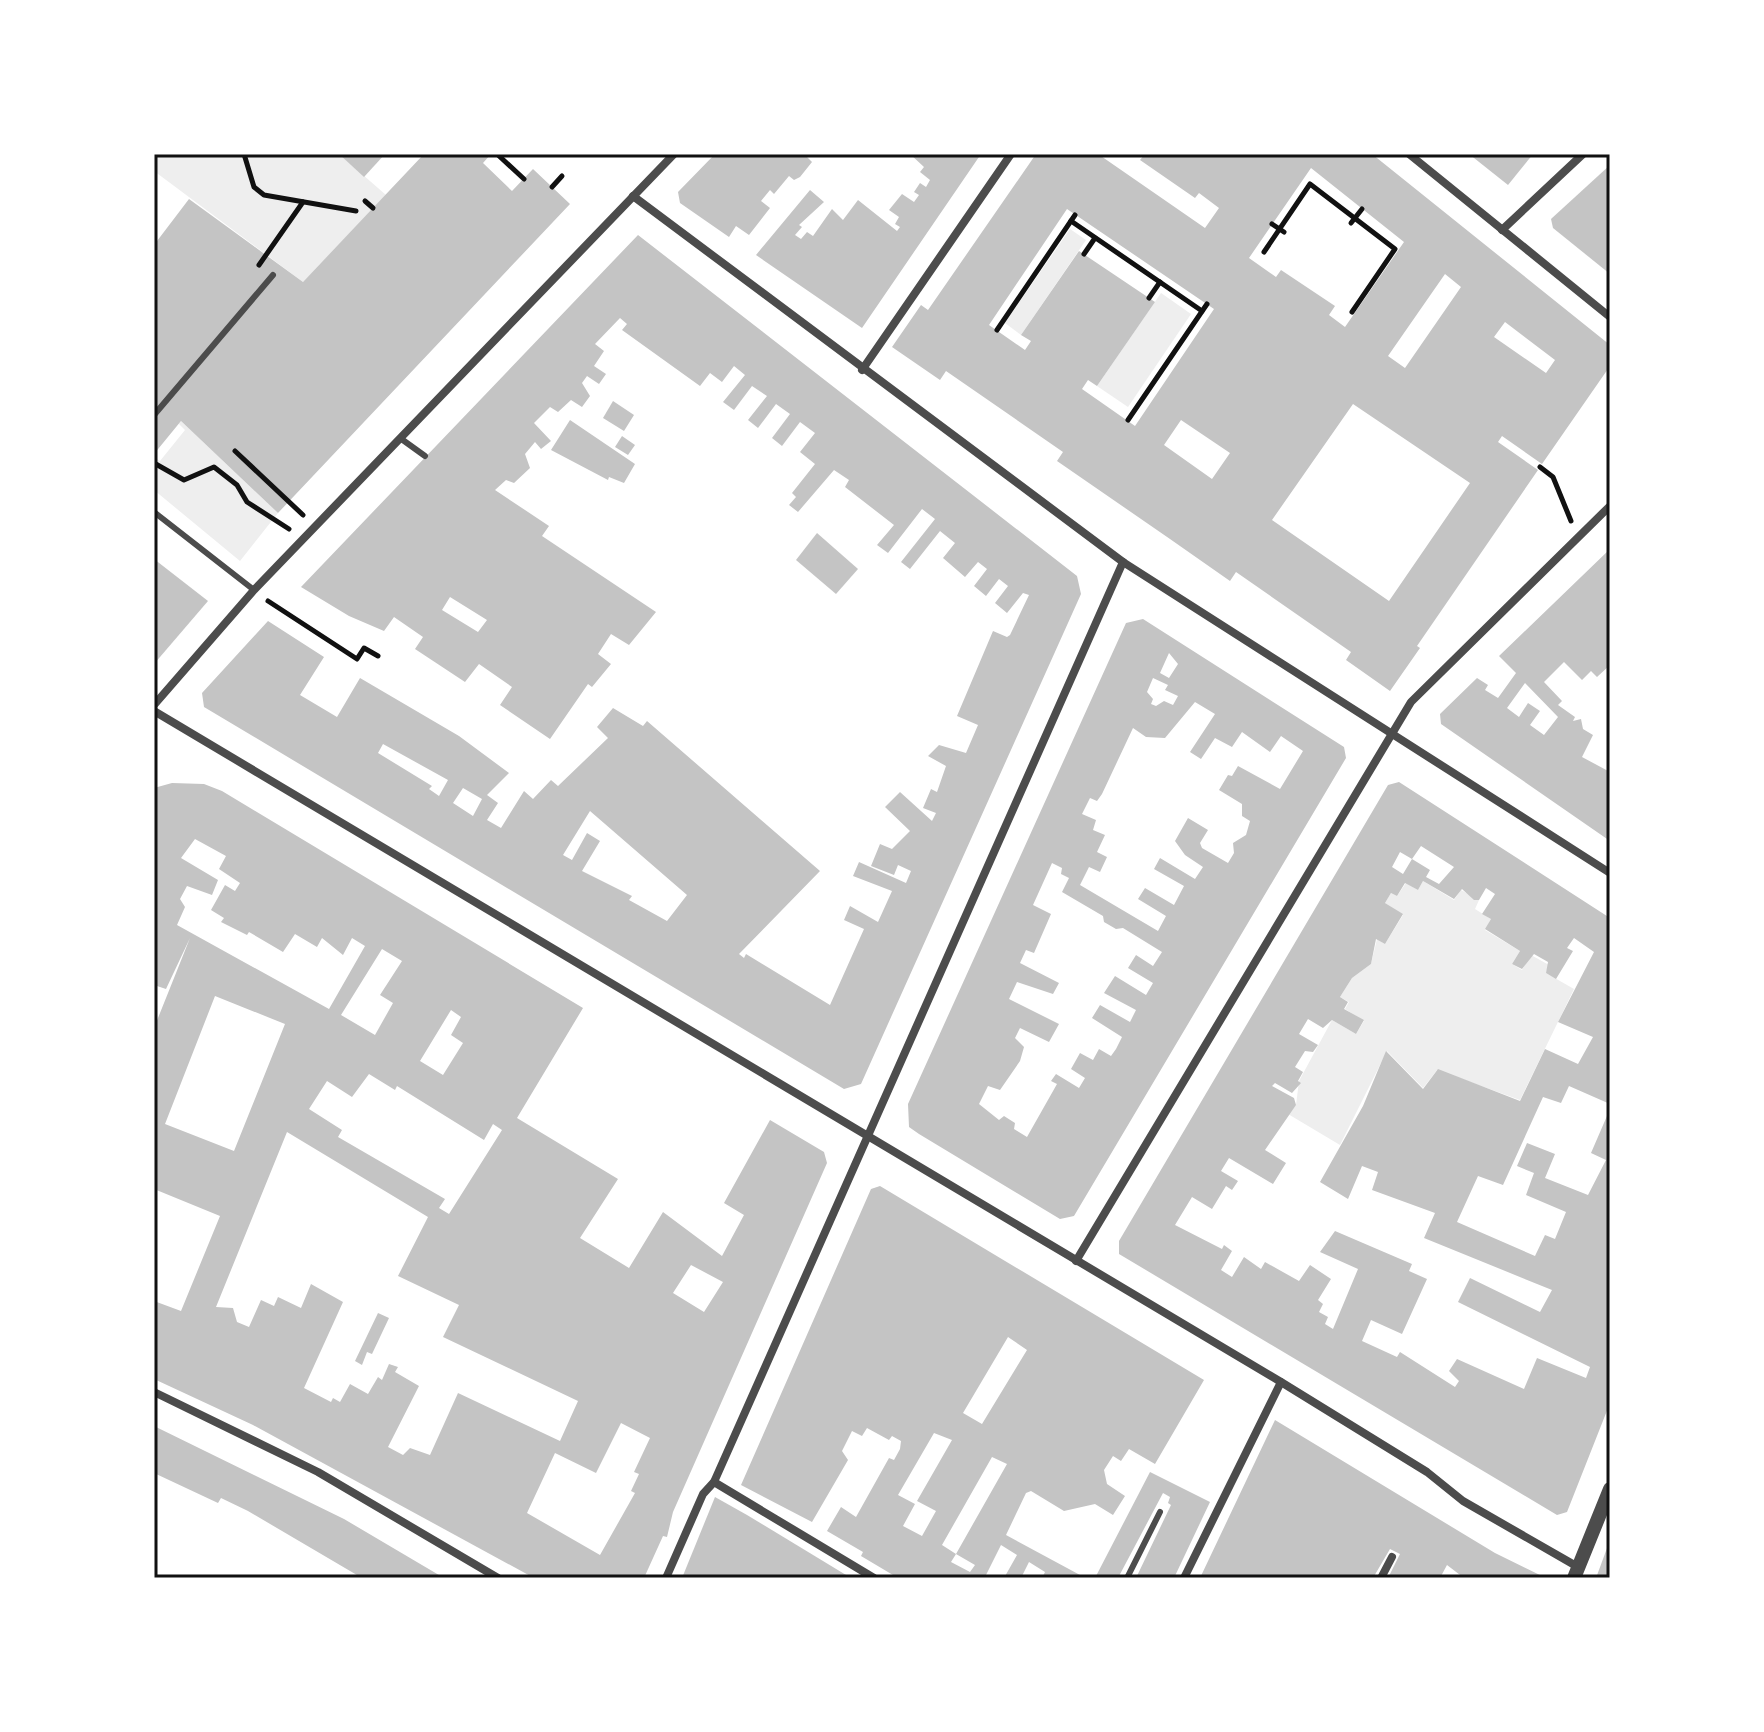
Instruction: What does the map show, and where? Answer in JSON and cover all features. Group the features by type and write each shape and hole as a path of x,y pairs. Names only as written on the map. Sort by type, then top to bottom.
{"street":[{"path":"674,154 254,590 154,708 1281,1382 1427,1472 1463,1501 1576,1572 1610,1489"},
{"path":"862,370 1011,154"},
{"path":"1409,154 1610,317"},
{"path":"1502,230 1583,154"},
{"path":"633,196 1123,562 1610,873"},
{"path":"1076,1261 1411,702 1610,506"},
{"path":"666,1578 703,1494 714,1482 1123,562"},
{"path":"1184,1578 1281,1382"},
{"path":"154,1392 304,1465 498,1578"},
{"path":"714,1482 874,1578"},
{"path":"1381,1578 1392,1557"}],"lane":[{"path":"154,415 273,275"},
{"path":"400,438 425,456"},
{"path":"154,512 254,590"},
{"path":"1127,1578 1160,1512"}],"path":[{"path":"244,154 254,187 264,195 356,211"},
{"path":"497,154 524,179"},
{"path":"552,187 562,176"},
{"path":"1264,252 1298,207 1310,184 1395,249 1352,312"},
{"path":"365,201 373,208"},
{"path":"273,275 257,263 303,202"},
{"path":"1351,223 1362,209"},
{"path":"997,330 1075,215"},
{"path":"1071,221 1202,311"},
{"path":"1272,224 1284,232"},
{"path":"1084,254 1095,238"},
{"path":"1149,298 1160,282"},
{"path":"1128,420 1207,304"},
{"path":"235,451 289,502"},
{"path":"154,463 184,480 214,467 237,485 247,502 304,538"},
{"path":"1540,467 1553,477 1568,518 1583,533"},
{"path":"254,590 280,611 357,659 364,648 378,656"}],"shaded area":[{"path":"154,154 339,154 386,195 303,282 154,171"},
{"path":"1070,229 1086,240 1021,335 1005,323"},
{"path":"1161,293 1191,314 1128,407 1097,386"},
{"path":"181,421 278,513 240,561 154,490 154,457 160,461 185,430 179,424"},
{"path":"1423,881 1454,900 1461,890 1479,900 1475,909 1491,919 1485,930 1520,951 1512,964 1522,970 1531,955 1549,965 1546,973 1574,989 1520,1100 1437,1070 1423,1088 1387,1051 1340,1145 1288,1114 1296,1105 1299,1081 1332,1020 1356,1034 1364,1021 1345,1009 1349,1002 1340,997 1352,978 1371,964 1377,939 1385,944 1403,915 1385,903 1391,893 1397,896 1406,883 1418,890"}],"building":[{"path":"339,154 385,154 364,177"},
{"path":"424,154 491,154 483,163 512,191 533,169 570,204 278,513 181,421 154,454 154,245 189,199 303,282"},
{"path":"715,154 804,154 812,162 800,177 794,180 789,176 774,194 770,190 761,201 770,208 749,235 736,226 729,237 680,203 678,192"},
{"path":"910,154 981,154 862,328 756,255 810,190 824,202 799,225 802,227 795,235 801,239 807,232 813,236 832,209 843,220 858,200 897,231 900,227 895,224 899,217 889,210 902,194 914,202 919,195 914,192 920,183 926,187 930,180 920,172 924,167"},
{"path":"1036,154 1098,154 1205,228 1219,208 1199,193 1195,198 1140,160 1145,154 1372,154 1610,345 1610,366 1542,464 1502,436 1498,442 1538,470 1417,646 1420,648 1390,691 1346,660 1351,652 1236,572 1230,581 1057,461 1063,452 946,371 940,380 892,347 921,305 928,310","holes":["1311,168 1404,242 1345,327 1329,315 1335,306 1281,270 1276,277 1249,258","1067,209 1214,309 1135,426 1082,389 1088,380 1097,386 1155,302 1079,251 1021,335 1031,341 1025,350 989,325","1445,274 1461,287 1405,368 1388,356","1505,322 1555,360 1546,373 1494,337","1353,404 1470,483 1389,601 1272,520","1181,420 1230,453 1212,479 1164,445"]},
{"path":"1469,154 1533,154 1508,185"},
{"path":"1610,165 1610,274 1553,228 1551,219"},
{"path":"638,235 1077,576 1081,594 861,1084 844,1089 204,707 202,693 268,621 324,657 300,695 337,717 360,678 459,736 509,773 487,795 498,803 487,820 501,828 524,791 533,799 551,780 558,786 608,738 597,727 613,708 643,726 647,721 820,871 739,954 744,958 746,954 830,1005 864,929 844,920 850,906 878,922 892,891 853,876 859,862 906,883 911,871 898,865 894,875 871,866 880,844 892,849 910,831 885,807 900,792 932,821 936,813 923,808 931,789 937,792 946,766 928,756 939,745 966,753 978,725 957,716 993,631 1007,637 1010,635 1029,595 1023,593 1007,613 995,603 1008,586 999,579 986,596 974,586 987,569 978,562 965,577 943,558 955,543 940,531 910,569 901,562 935,519 922,509 888,553 877,545 894,525 845,487 849,480 834,470 798,512 789,505 796,497 792,493 815,464 800,452 815,433 800,422 782,446 772,438 790,414 776,404 758,428 748,420 767,396 752,386 734,410 723,402 745,375 734,366 722,382 710,373 700,386 622,330 627,324 620,318 595,344 604,351 594,366 606,374 599,384 587,376 582,383 590,396 582,407 571,400 558,412 550,407 534,423 551,441 541,449 535,442 525,454 530,468 514,483 506,480 495,490 549,526 542,536 656,612 629,645 611,634 598,654 611,664 592,687 588,684 550,739 500,705 512,687 479,664 465,682 415,649 423,637 394,617 384,631 349,616 301,587","holes":["450,597 487,620 478,632 442,610","383,744 448,780 439,796 429,789 432,786 378,753","463,788 482,799 473,816 453,803","590,811 687,895 667,921 629,900 632,896 582,871 600,841 587,833 572,860 563,855"]},
{"path":"613,401 634,415 624,431 603,418"},
{"path":"570,420 635,464 624,483 609,477 608,480 551,450"},
{"path":"622,436 635,445 628,455 615,447"},
{"path":"817,533 858,569 836,594 796,560"},
{"path":"1610,549 1610,665 1597,677 1591,671 1582,680 1564,662 1544,682 1562,701 1558,705 1575,717 1573,721 1581,719 1583,729 1593,735 1582,757 1610,772 1610,841 1441,724 1440,714 1477,678 1488,685 1485,690 1498,698 1516,673 1499,656","holes":["1525,683 1558,717 1544,735 1530,725 1540,711 1528,703 1519,717 1507,708"]},
{"path":"154,559 208,601 154,664"},
{"path":"1143,619 1344,747 1346,758 1074,1216 1060,1219 909,1127 908,1104 1126,623","holes":["1169,653 1178,664 1169,678 1160,673","1153,678 1168,685 1165,690 1178,696 1173,705 1164,701 1156,706 1151,704 1153,699 1147,692","1195,702 1215,714 1190,752 1201,759 1215,738 1232,747 1242,732 1270,752 1281,736 1303,751 1280,789 1238,766 1232,776 1228,775 1219,790 1242,804 1242,816 1250,821 1246,835 1233,843 1234,853 1228,863 1202,848 1200,843 1208,830 1188,818 1175,841 1185,855 1203,867 1195,879 1160,858 1154,869 1184,886 1174,905 1145,888 1138,899 1166,916 1158,931 1080,885 1089,867 1100,872 1107,857 1097,852 1105,835 1093,830 1096,820 1082,814 1090,798 1097,801 1102,794 1133,728 1146,737 1165,738","1052,863 1062,868 1061,874 1069,878 1062,892 1103,916 1104,922 1116,929 1123,928 1162,952 1153,966 1136,955 1128,968 1153,983 1146,995 1115,976 1104,993 1136,1010 1130,1022 1100,1005 1092,1018 1122,1037 1116,1049 1111,1056 1099,1049 1093,1060 1080,1053 1071,1069 1085,1078 1079,1088 1056,1074 1051,1081 1057,1084 1027,1137 1014,1129 1015,1123 1004,1116 999,1120 979,1104 988,1086 1000,1090 1020,1061 1024,1047 1015,1038 1020,1028 1049,1042 1059,1024 1009,999 1017,982 1053,994 1059,983 1020,963 1026,950 1034,953 1051,914 1033,905"]},
{"path":"1399,782 1610,918 1610,1104 1569,1086 1561,1103 1543,1097 1503,1185 1478,1176 1457,1222 1535,1256 1545,1235 1555,1239 1566,1212 1526,1195 1534,1173 1517,1166 1527,1143 1555,1154 1545,1178 1588,1195 1606,1160 1591,1153 1610,1109 1610,1403 1567,1512 1557,1515 1119,1254 1119,1241 1388,785","holes":["1421,846 1454,867 1439,884 1426,877 1430,870 1412,859","1400,852 1412,859 1403,874 1392,867","1423,881 1454,899 1462,889 1474,900 1479,900 1486,888 1495,894 1482,914 1491,919 1485,929 1520,951 1512,964 1522,969 1534,954 1548,962 1546,973 1556,979 1573,951 1567,948 1574,938 1594,952 1558,1022 1593,1037 1578,1064 1545,1049 1520,1101 1438,1069 1423,1089 1386,1051 1363,1106 1320,1182 1348,1199 1362,1166 1378,1172 1372,1190 1435,1213 1424,1238 1552,1290 1540,1312 1470,1278 1458,1302 1590,1367 1586,1378 1537,1358 1524,1389 1457,1359 1449,1371 1459,1381 1455,1387 1400,1352 1397,1357 1362,1341 1371,1320 1402,1334 1427,1279 1409,1271 1412,1264 1335,1231 1320,1252 1358,1269 1333,1329 1325,1324 1328,1317 1319,1312 1323,1304 1318,1300 1331,1279 1310,1265 1299,1281 1265,1262 1261,1269 1244,1257 1232,1277 1221,1270 1232,1251 1175,1225 1192,1197 1212,1209 1226,1186 1232,1190 1238,1181 1221,1171 1229,1158 1273,1184 1286,1163 1265,1150 1296,1105 1294,1098 1272,1086 1275,1083 1292,1093 1301,1083 1298,1081 1303,1072 1295,1067 1305,1051 1313,1052 1318,1045 1299,1034 1308,1019 1323,1028 1332,1020 1356,1034 1364,1020 1344,1009 1348,1002 1340,997 1352,978 1371,964 1376,939 1385,944 1403,914 1385,903 1391,893 1397,896 1405,883 1418,890"]},
{"path":"172,783 204,784 222,791 583,1008 517,1118 618,1179 580,1238 629,1268 663,1212 722,1256 744,1215 724,1203 770,1120 824,1152 827,1163 673,1512 667,1537 663,1536 644,1578 534,1578 253,1425 154,1379 154,1301 181,1311 220,1216 154,1189 154,1028 190,938 166,989 154,985 154,788","holes":["195,839 226,856 219,869 240,883 235,891 225,885 211,910 224,918 221,922 247,935 249,932 283,952 295,934 317,947 322,938 343,955 352,938 365,946 329,1009 177,925 185,907 180,899 187,886 212,895 218,880 181,858","382,949 402,961 380,995 393,1003 375,1035 341,1015","215,996 285,1024 234,1151 165,1124","451,1010 461,1017 451,1035 463,1043 443,1075 420,1061","369,1074 395,1090 397,1086 484,1140 493,1124 502,1130 449,1214 439,1208 445,1199 338,1137 342,1130 309,1109 327,1081 352,1097","287,1132 428,1217 398,1276 459,1305 443,1337 578,1401 560,1441 458,1393 430,1455 410,1448 403,1455 388,1447 419,1386 395,1372 398,1367 389,1364 382,1380 378,1377 368,1394 350,1384 340,1402 333,1398 331,1402 304,1388 343,1302 311,1284 301,1308 278,1297 274,1306 261,1300 249,1327 237,1322 233,1308 216,1307","691,1265 723,1282 704,1312 673,1293","621,1423 650,1438 634,1472 639,1474 631,1491 635,1493 600,1555 527,1513 555,1453 596,1473"]},
{"path":"880,1186 1204,1380 1155,1464 1129,1449 1121,1461 1113,1456 1104,1470 1107,1484 1125,1496 1113,1515 1095,1504 1064,1511 1031,1491 1026,1493 1006,1535 1080,1575 1079,1578 1042,1578 1045,1572 1029,1562 1021,1578 1004,1578 1017,1555 1001,1545 986,1575 991,1578 898,1578 861,1556 863,1552 827,1531 841,1507 856,1517 889,1458 894,1460 900,1449 901,1441 892,1436 889,1440 867,1428 862,1436 852,1431 842,1451 848,1460 812,1522 741,1485 871,1189","holes":["1008,1337 1027,1350 982,1424 963,1413","934,1433 952,1440 917,1501 936,1511 922,1536 903,1526 915,1504 898,1495","992,1457 1007,1464 956,1554 942,1545","956,1554 975,1565 970,1572 951,1562"]},
{"path":"378,1313 389,1318 372,1354 367,1352 362,1365 355,1361"},
{"path":"1275,1420 1495,1553 1546,1578 1464,1578 1447,1565 1440,1578 1388,1578 1400,1554 1390,1549 1373,1578 1200,1578"},
{"path":"154,1426 344,1519 444,1578 362,1578 248,1511 221,1498 218,1503 154,1473"},
{"path":"1150,1472 1210,1502 1174,1578 1136,1578 1171,1505 1168,1503 1170,1497 1163,1493 1118,1578 1095,1578"},
{"path":"715,1497 747,1515 851,1578 682,1578"},
{"path":"1610,1540 1610,1578 1596,1578"}]}
